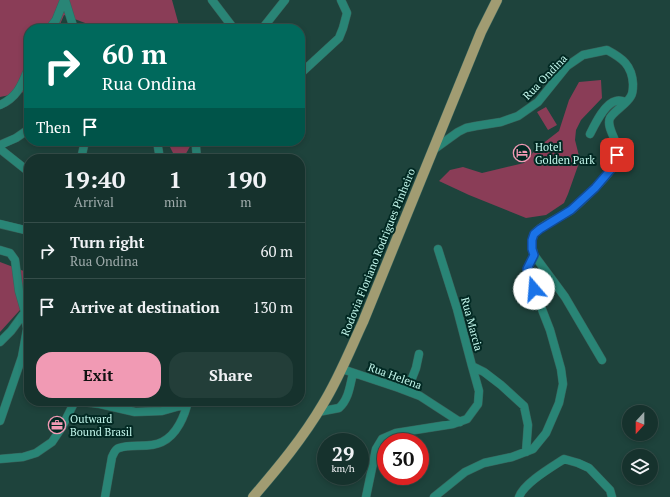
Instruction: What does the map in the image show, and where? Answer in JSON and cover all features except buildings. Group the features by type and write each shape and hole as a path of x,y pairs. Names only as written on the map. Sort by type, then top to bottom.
{"main road":[{"name":"Rodovia Floriano Rodrigues Pinheiro","path":"253,497 307,429 324,404 342,369 363,322 481,32 497,0"}],"street":[{"path":"53,24 64,0"},
{"path":"64,0 72,24"},
{"path":"212,0 230,24"},
{"path":"266,24 285,0"},
{"path":"305,69 339,38 346,14 341,0"},
{"name":"Rua Ondina","path":"433,150 466,128 501,122 518,116 538,102 567,66 583,55 607,50 620,57 626,63 631,72 634,88 631,96 610,118 609,123 617,147 617,155 613,167 595,188 571,210 540,229 534,234 532,240 534,255 527,269 550,330 561,369 563,384 559,403 546,433 533,449 526,452"},
{"path":"0,105 14,96 24,79"},
{"path":"590,134 601,114 610,104 616,101 626,102"},
{"path":"0,145 16,138 24,132"},
{"path":"0,149 24,168"},
{"path":"0,224 24,230"},
{"name":"Rua Marcia","path":"438,249 457,308 472,366 484,372 501,385 524,406 528,425 526,452"},
{"path":"0,250 10,253 15,260 19,291 24,308"},
{"path":"534,255 565,297 602,360"},
{"path":"0,342 11,331 24,313"},
{"path":"0,422 20,366 24,345"},
{"path":"407,391 416,368 419,354"},
{"path":"20,366 24,366"},
{"path":"366,497 376,449 382,439 396,433 453,424 467,419 478,404 479,391 472,366"},
{"name":"Rua Helena","path":"342,369 420,396 460,422"},
{"path":"318,412 339,408 341,406 347,395 353,373"},
{"path":"0,459 23,457 36,453 52,442 62,428 73,406"},
{"path":"108,406 134,412 162,410 177,406"},
{"path":"105,497 114,452 118,448 129,446 148,446 163,442 171,436 183,418 187,406"},
{"path":"434,497 465,472 484,462 512,457 526,452"},
{"path":"519,497 521,492 538,476 564,459 589,468 610,490 612,497"}],"shaded area":[{"path":"0,0 172,0 179,24 88,24 64,15 60,24 24,24 24,92 0,97"},
{"path":"601,80 602,98 581,120 576,130 575,140 580,160 568,194 564,203 546,215 526,218 439,181 450,170 463,167 482,173 524,163 537,148 559,131 569,100 579,82"},
{"path":"546,107 557,125 548,130 537,112"},
{"path":"170,146 190,146 186,154 174,154"},
{"path":"0,262 24,271 24,306 0,332"}],"place":[{"name":"Hotel Golden Park","path":"522,153"},
{"name":"Outward Bound Brasil","path":"57,425"}],"route":[{"path":"534,289 527,269 534,255 532,249 534,234 571,210 595,188 613,167 617,155"}]}
